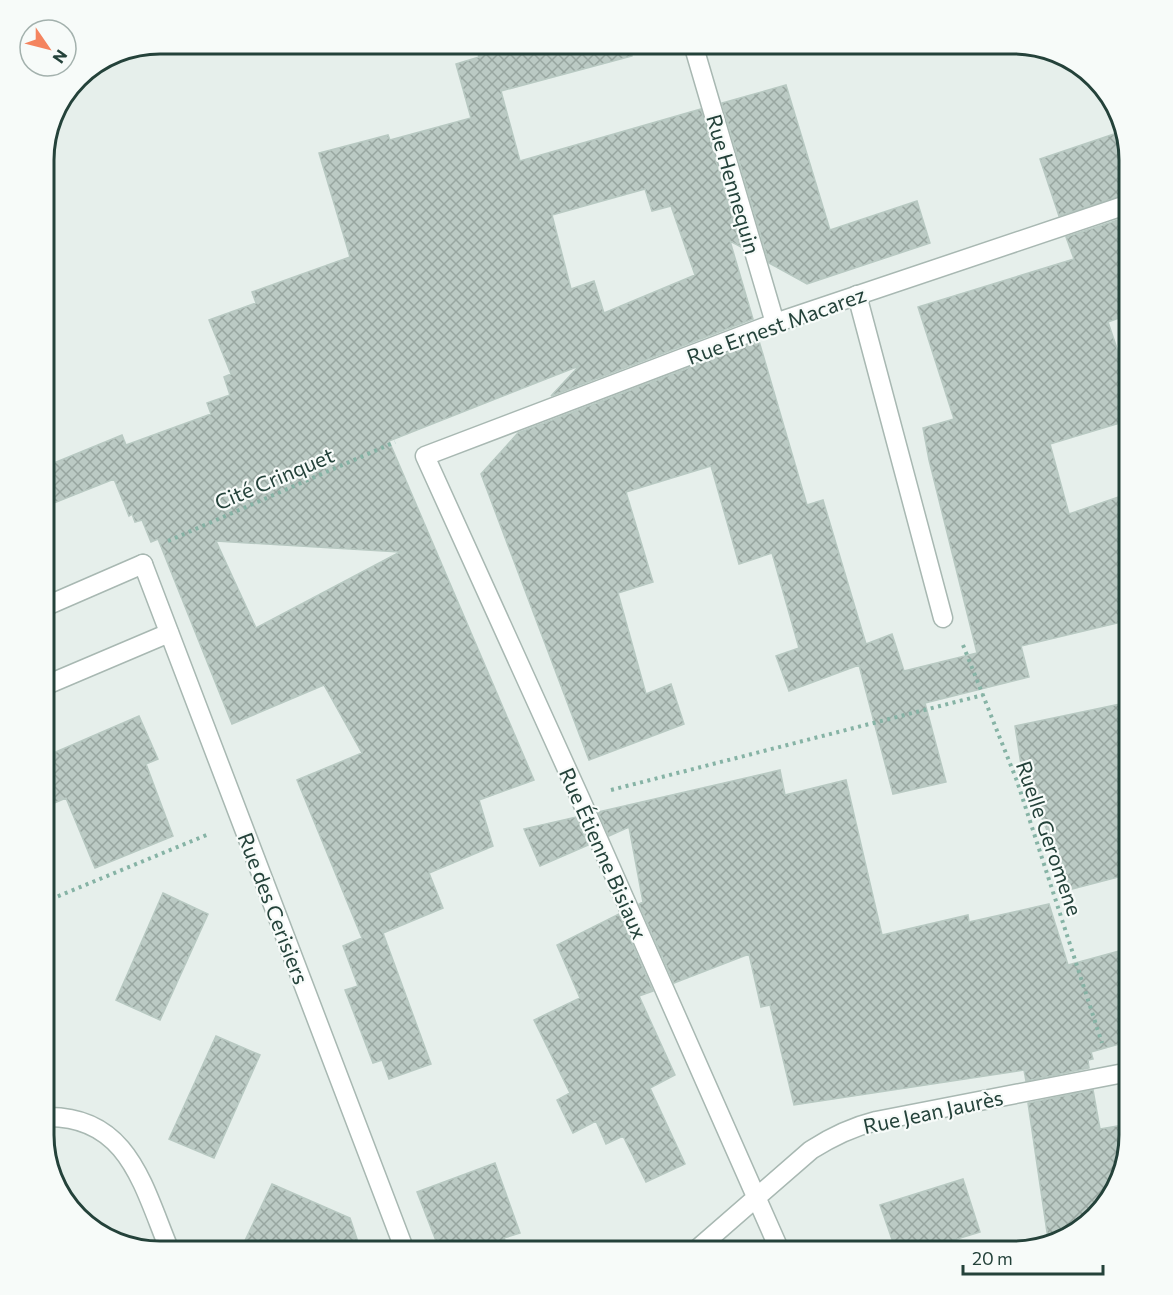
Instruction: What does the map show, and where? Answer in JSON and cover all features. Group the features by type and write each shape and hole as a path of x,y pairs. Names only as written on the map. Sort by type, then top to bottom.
{"street":[{"name":"Rue Hennequin","path":"696,54 775,324"},
{"name":"Rue Ernest Macarez","path":"425,456 775,324 1119,208"},
{"path":"857,295 943,618"},
{"name":"Rue Étienne Bisiaux","path":"425,456 580,798 776,1241"},
{"path":"54,604 143,564"},
{"name":"Rue des Cerisiers","path":"143,564 401,1241"},
{"path":"54,682 169,633"},
{"name":"Rue Jean Jaurès","path":"706,1241 812,1150 832,1136 850,1128 1119,1073"},
{"path":"54,1117 83,1121 103,1131 118,1144 131,1161 166,1241"}],"path":[{"name":"Cité Crinquet","path":"143,564 154,547 397,442 425,456"},
{"name":"Ruelle Geromene","path":"943,618 958,633 1017,781 1119,1067"},
{"path":"580,798 983,695"},
{"path":"54,898 240,821"}],"building":[{"path":"478,54 632,54 632,56 501,91 520,161 701,109 741,247 730,241 753,319 551,396 579,366 389,441 534,780 479,800 493,846 429,873 443,908 383,933 431,1064 389,1079 382,1060 373,1063 345,990 358,986 343,946 362,938 297,780 362,753 324,685 232,724 158,539 151,542 142,520 135,522 132,514 129,516 114,479 54,503 54,463 122,435 126,445 211,414 207,403 230,395 224,377 231,374 209,320 256,303 252,292 350,257 319,153 388,135 390,140 471,118 456,64 479,57","holes":["645,189 652,211 671,206 695,275 604,313 594,281 571,289 552,215","216,541 400,552 256,628"]},
{"path":"786,85 830,230 917,201 930,243 807,284 769,263 722,103"},
{"path":"1115,134 1119,160 1119,197 1059,216 1040,159"},
{"path":"1119,220 1119,318 1108,322 1119,354 1119,423 1050,444 1069,514 1119,497 1119,623 1021,646 1029,677 925,703 946,782 893,794 859,665 789,691 776,656 799,648 772,553 739,564 711,466 626,492 653,582 618,593 646,694 671,684 684,724 589,760 481,474 518,433 759,341 807,505 823,500 866,644 892,634 904,671 977,653 923,428 954,419 918,307 1074,259 1066,237"},
{"path":"1119,704 1119,877 1068,890 1057,854 1022,771 1015,726"},
{"path":"139,716 158,759 146,764 173,836 95,868 66,798 54,803 54,753"},
{"path":"780,770 785,795 846,780 882,935 968,915 969,922 1049,904 1068,965 1119,951 1119,1044 1091,1052 1093,1059 1088,1060 1089,1068 1026,1081 1024,1070 794,1105 770,1005 761,1007 749,954 674,983 639,904 643,902 629,827 609,836 598,812"},
{"path":"576,817 588,845 540,866 524,829"},
{"path":"163,893 208,914 160,1020 116,1000"},
{"path":"619,914 653,991 639,996 675,1075 650,1088 685,1164 646,1182 623,1136 606,1144 596,1121 573,1133 557,1100 570,1093 534,1020 580,998 557,945"},
{"path":"216,1036 260,1055 214,1158 169,1139"},
{"path":"1093,1090 1100,1129 1119,1126 1115,1162 1101,1194 1083,1215 1066,1227 1047,1235 1028,1103"},
{"path":"495,1163 520,1233 504,1238 505,1241 436,1241 417,1192"},
{"path":"963,1179 980,1232 951,1241 893,1241 880,1205"},
{"path":"272,1184 350,1218 358,1241 245,1241"}]}
